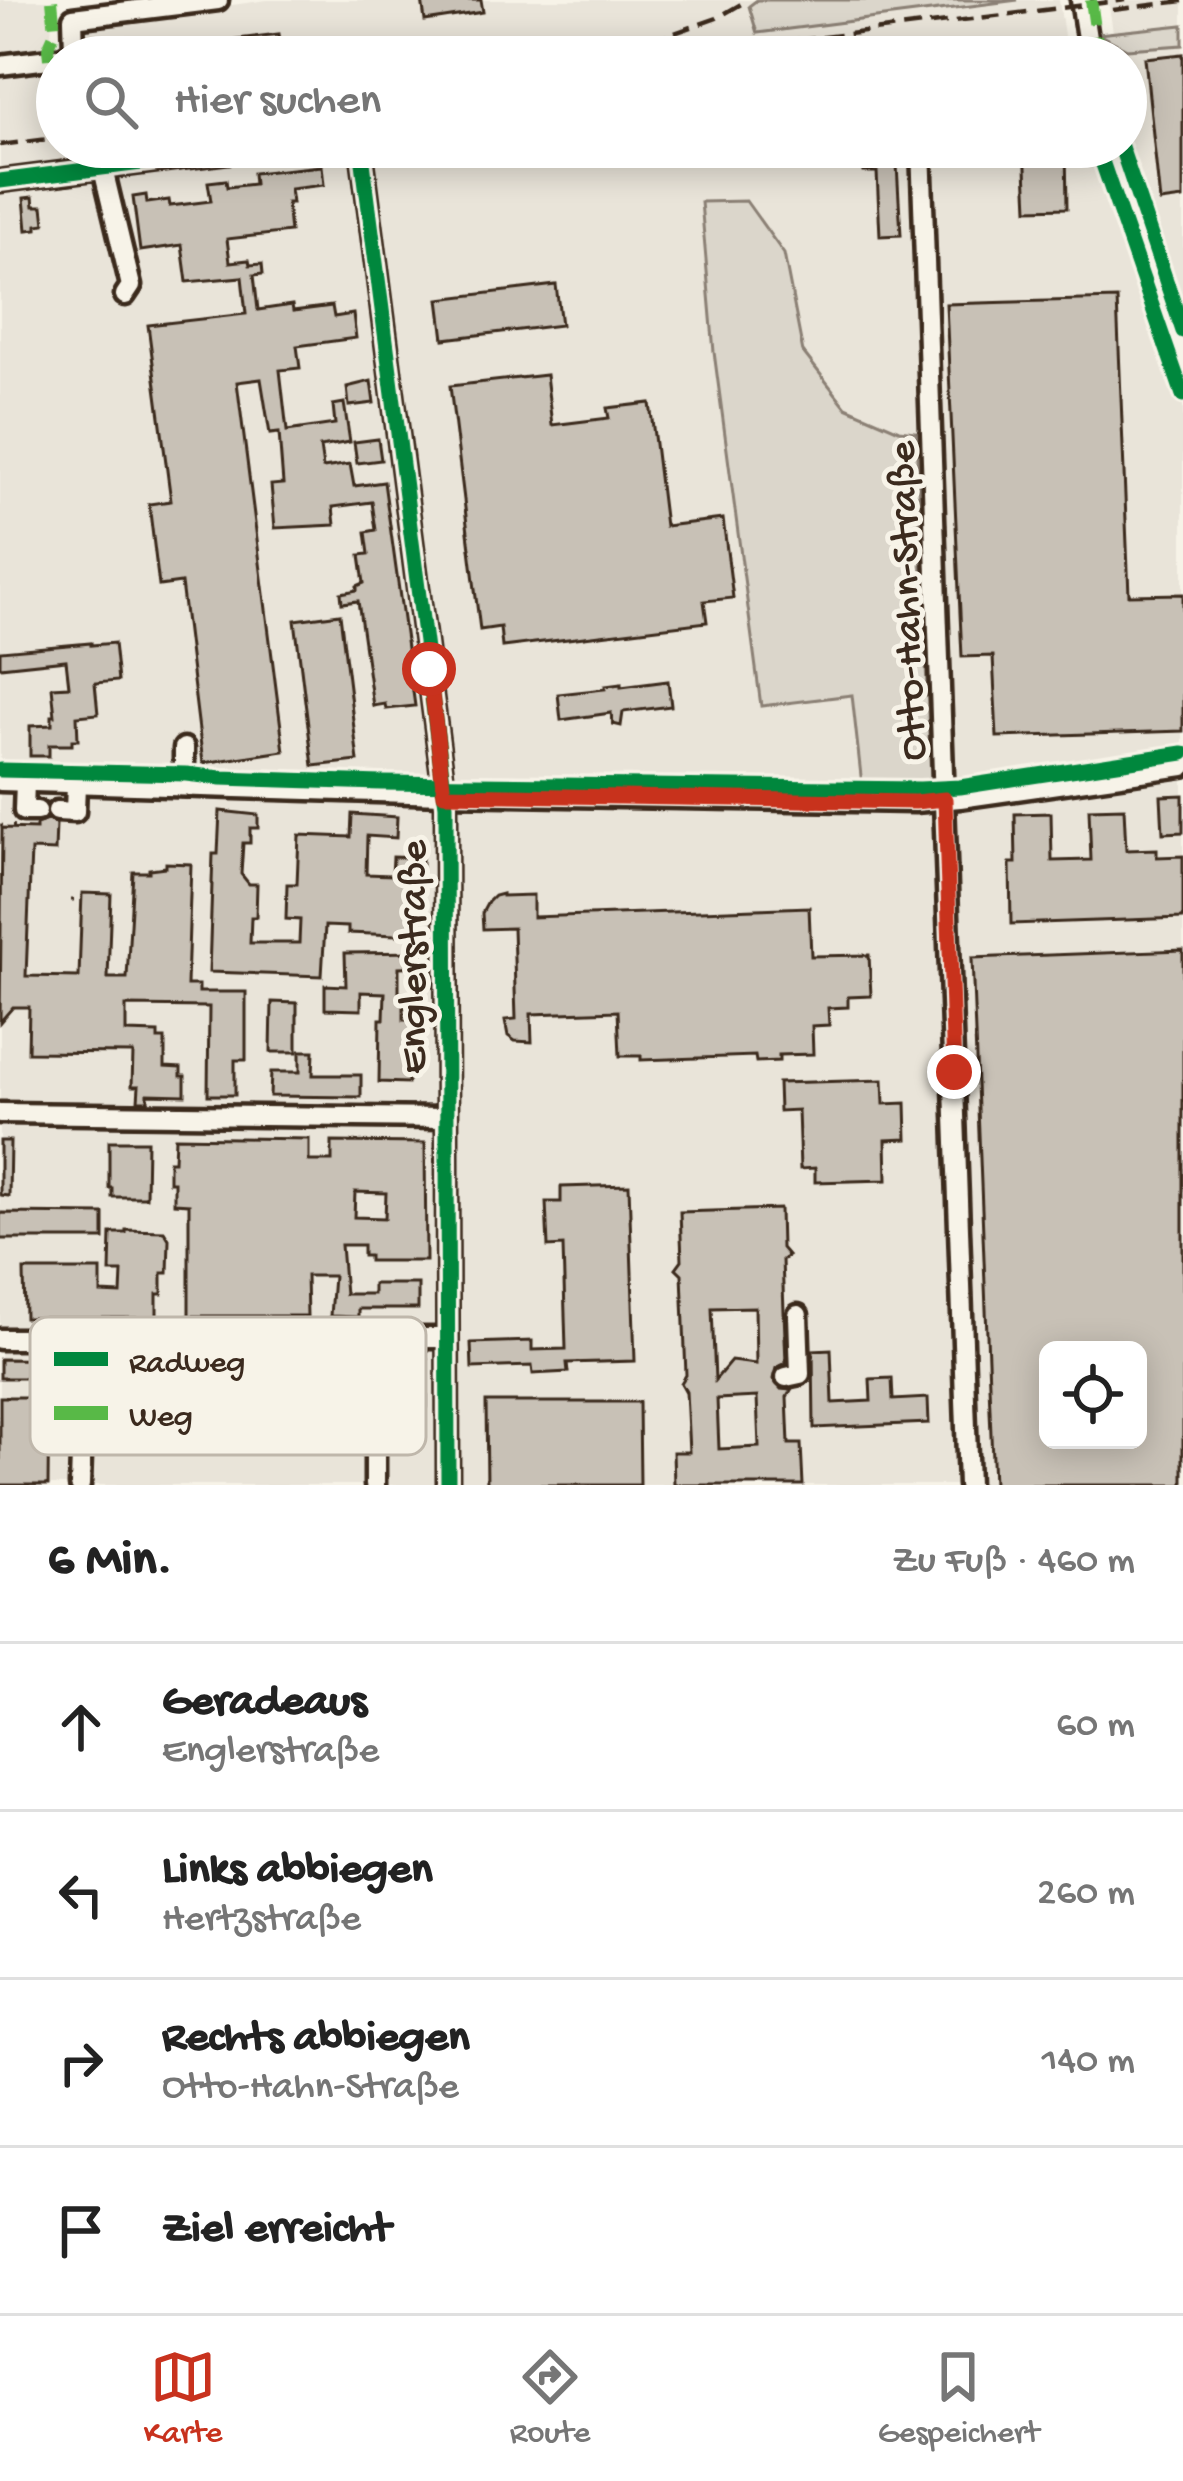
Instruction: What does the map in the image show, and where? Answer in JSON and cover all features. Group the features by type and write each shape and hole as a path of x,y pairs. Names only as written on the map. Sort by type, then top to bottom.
{"street":[{"path":"72,9 218,0"},
{"path":"0,65 36,61"},
{"path":"0,182 110,168"},
{"name":"Englerstraße","path":"364,168 444,794 452,1065 446,1118 448,1485"},
{"name":"Otto-Hahn-Straße","path":"922,168 968,1485"},
{"path":"1115,168 1183,368"},
{"path":"103,169 130,286 125,296"},
{"path":"184,748 184,786"},
{"path":"0,781 896,811 945,799 1183,766"},
{"path":"25,782 35,815"},
{"path":"1,810 35,815 75,812 76,783"},
{"path":"0,1113 446,1118"},
{"path":"786,1377 800,1374 798,1315"},
{"path":"426,1338 446,1338"},
{"path":"80,1485 81,1455"}],"path":[{"path":"0,825 22,826 35,815"},
{"path":"71,900 82,900"}],"shaded area":[{"path":"0,0 48,0 51,36 36,36 36,50 0,55"},
{"path":"267,0 757,0 749,6 758,33 1018,0 1059,0 1064,36 84,36 87,26"},
{"path":"757,0 1018,0 757,33 749,6"},
{"path":"1108,0 1183,0 1183,25 1126,32 1183,34 1183,1485 0,1485 0,190 204,168 353,168 407,575 425,574 374,168 1147,168 1147,36 1098,36 1113,32"},
{"path":"1183,25 1183,45 1147,48 1147,36 1098,34"},
{"path":"36,64 36,166 0,170 0,68"},
{"path":"746,201 784,254 803,352 846,407 899,430 916,432 931,780 921,786 862,785 852,695 761,706 714,352 701,202"}],"building":[{"path":"422,0 481,0 483,12 425,21"},
{"path":"1183,54 1183,199 1160,202 1147,58"},
{"path":"322,168 324,185 290,189 290,232 227,239 230,262 262,264 263,274 254,275 258,310 332,306 334,317 353,314 356,338 297,346 300,368 280,370 287,431 335,424 333,405 344,403 350,442 320,447 323,468 350,464 354,486 384,482 415,706 373,706 358,601 342,603 341,593 357,590 364,583 360,555 369,554 366,532 376,530 372,502 333,507 335,525 275,528 271,485 283,484 279,433 270,434 261,379 237,382 284,751 203,763 181,583 159,586 149,504 171,501 148,325 246,314 242,277 187,282 182,245 140,251 133,197 146,195 147,203 169,200 170,206 211,201 208,182 226,180 227,187 254,184 253,173"},
{"path":"863,168 897,168 901,235 880,236 877,172 863,172"},
{"path":"1026,168 1066,168 1067,208 1028,209"},
{"path":"33,197 34,206 43,206 45,224 27,230 24,198"},
{"path":"556,285 561,325 444,339 439,299"},
{"path":"1117,299 1129,595 1183,594 1183,731 997,737 993,656 962,657 946,304"},
{"path":"546,375 552,425 609,418 607,408 650,403 665,526 723,519 733,598 704,601 707,622 502,647 500,627 480,630 450,386"},
{"path":"371,381 374,403 349,406 347,387"},
{"path":"378,439 381,460 357,463 354,442"},
{"path":"340,614 358,761 313,766 295,620"},
{"path":"114,643 118,681 95,683 98,714 77,716 78,740 72,740 72,745 49,745 49,756 30,756 30,726 52,725 52,687 69,686 66,660 0,667 0,651"},
{"path":"668,681 671,706 623,712 621,726 613,724 611,713 561,720 558,694"},
{"path":"1183,795 1183,832 1163,833 1161,796"},
{"path":"1124,808 1126,850 1157,849 1157,857 1183,856 1183,918 1011,924 1015,814 1051,813 1052,861 1091,860 1089,809"},
{"path":"220,811 258,815 258,828 250,828 250,843 243,843 241,874 249,884 257,884 250,943 299,943 300,920 286,919 287,884 297,884 299,835 351,837 352,814 397,817 396,838 367,836 366,874 392,875 393,857 422,858 421,936 348,933 348,927 325,926 322,976 209,972 213,854 218,854"},
{"path":"47,820 56,824 55,851 31,850 26,976 79,977 82,893 111,894 108,978 127,978 133,872 149,872 166,863 191,864 187,985 199,985 199,992 246,992 246,1060 235,1060 235,1095 208,1095 209,1007 126,1006 126,1032 158,1033 158,1039 165,1039 165,1067 181,1068 185,1076 185,1095 148,1094 148,1101 138,1101 139,1086 132,1086 133,1053 28,1052 29,1007 13,1007 0,1022 2,828 36,829 36,824"},
{"path":"533,895 533,917 809,907 811,956 869,955 871,996 848,997 848,1007 828,1008 829,1025 812,1026 813,1054 779,1055 779,1061 756,1062 755,1056 641,1060 641,1056 620,1056 618,1011 531,1014 532,1042 515,1041 508,1036 505,1020 516,1019 513,928 483,929 482,913 494,896"},
{"path":"1183,950 1183,1485 993,1485 972,958"},
{"path":"424,952 424,966 399,967 404,1020 425,1020 424,1034 408,1034 408,1083 379,1082 385,993 361,992 361,1010 325,1009 325,985 346,986 345,953"},
{"path":"272,1002 297,1003 297,1052 271,1052"},
{"path":"300,1051 314,1051 313,1075 361,1075 361,1097 270,1096 271,1072 300,1072"},
{"path":"883,1080 884,1104 906,1103 907,1139 886,1140 887,1180 815,1182 815,1168 800,1169 798,1110 779,1111 778,1083"},
{"path":"175,1137 309,1139 309,1161 332,1161 332,1142 425,1143 426,1261 369,1261 369,1256 363,1256 363,1245 341,1245 345,1294 373,1294 373,1284 418,1284 418,1309 358,1309 358,1317 330,1316 333,1276 306,1276 307,1316 189,1316 189,1204 174,1203 169,1161 174,1161","holes":["355,1192 386,1193 385,1218 354,1217"]},
{"path":"0,1141 10,1141 9,1196 0,1195"},
{"path":"109,1141 147,1141 146,1197 112,1197"},
{"path":"629,1185 635,1361 567,1363 568,1372 533,1374 532,1366 472,1368 471,1343 532,1341 532,1350 566,1349 563,1246 548,1247 546,1202 561,1202 561,1187"},
{"path":"780,1209 781,1248 788,1256 782,1260 786,1363 776,1368 773,1379 781,1389 791,1390 787,1397 789,1444 801,1444 803,1485 674,1485 673,1452 689,1452 686,1392 681,1383 686,1375 682,1274 676,1268 682,1260 680,1212","holes":["755,1307 756,1364 731,1361 715,1380 712,1308","757,1397 759,1447 719,1449 717,1399"]},
{"path":"0,1213 104,1214 104,1239 0,1239"},
{"path":"164,1231 169,1239 168,1273 162,1273 157,1317 25,1318 24,1270 101,1270 101,1293 121,1294 122,1272 110,1272 111,1233"},
{"path":"831,1349 833,1403 871,1401 870,1379 892,1378 893,1400 928,1398 929,1423 814,1428 813,1350"},
{"path":"0,1359 30,1359 30,1378 0,1378"},
{"path":"0,1397 30,1397 30,1455 48,1455 48,1485 0,1485"},
{"path":"486,1402 639,1402 640,1485 487,1485"}],"railway":[{"path":"666,36 717,18 748,0"},
{"path":"832,36 1126,0"},
{"path":"1113,10 1183,1"},
{"path":"0,145 36,141"}],"marked path":[{"path":"52,0 53,36"},
{"path":"1091,0 1096,36"}],"cycle path":[{"path":"0,181 102,168"},
{"path":"364,168 446,805 448,1485"},
{"path":"1104,168 1183,395"},
{"path":"1128,168 1183,331"},
{"path":"0,770 381,783 920,789 1183,753"}],"route":[{"path":"429,669 444,794 945,799 954,1072"}]}
